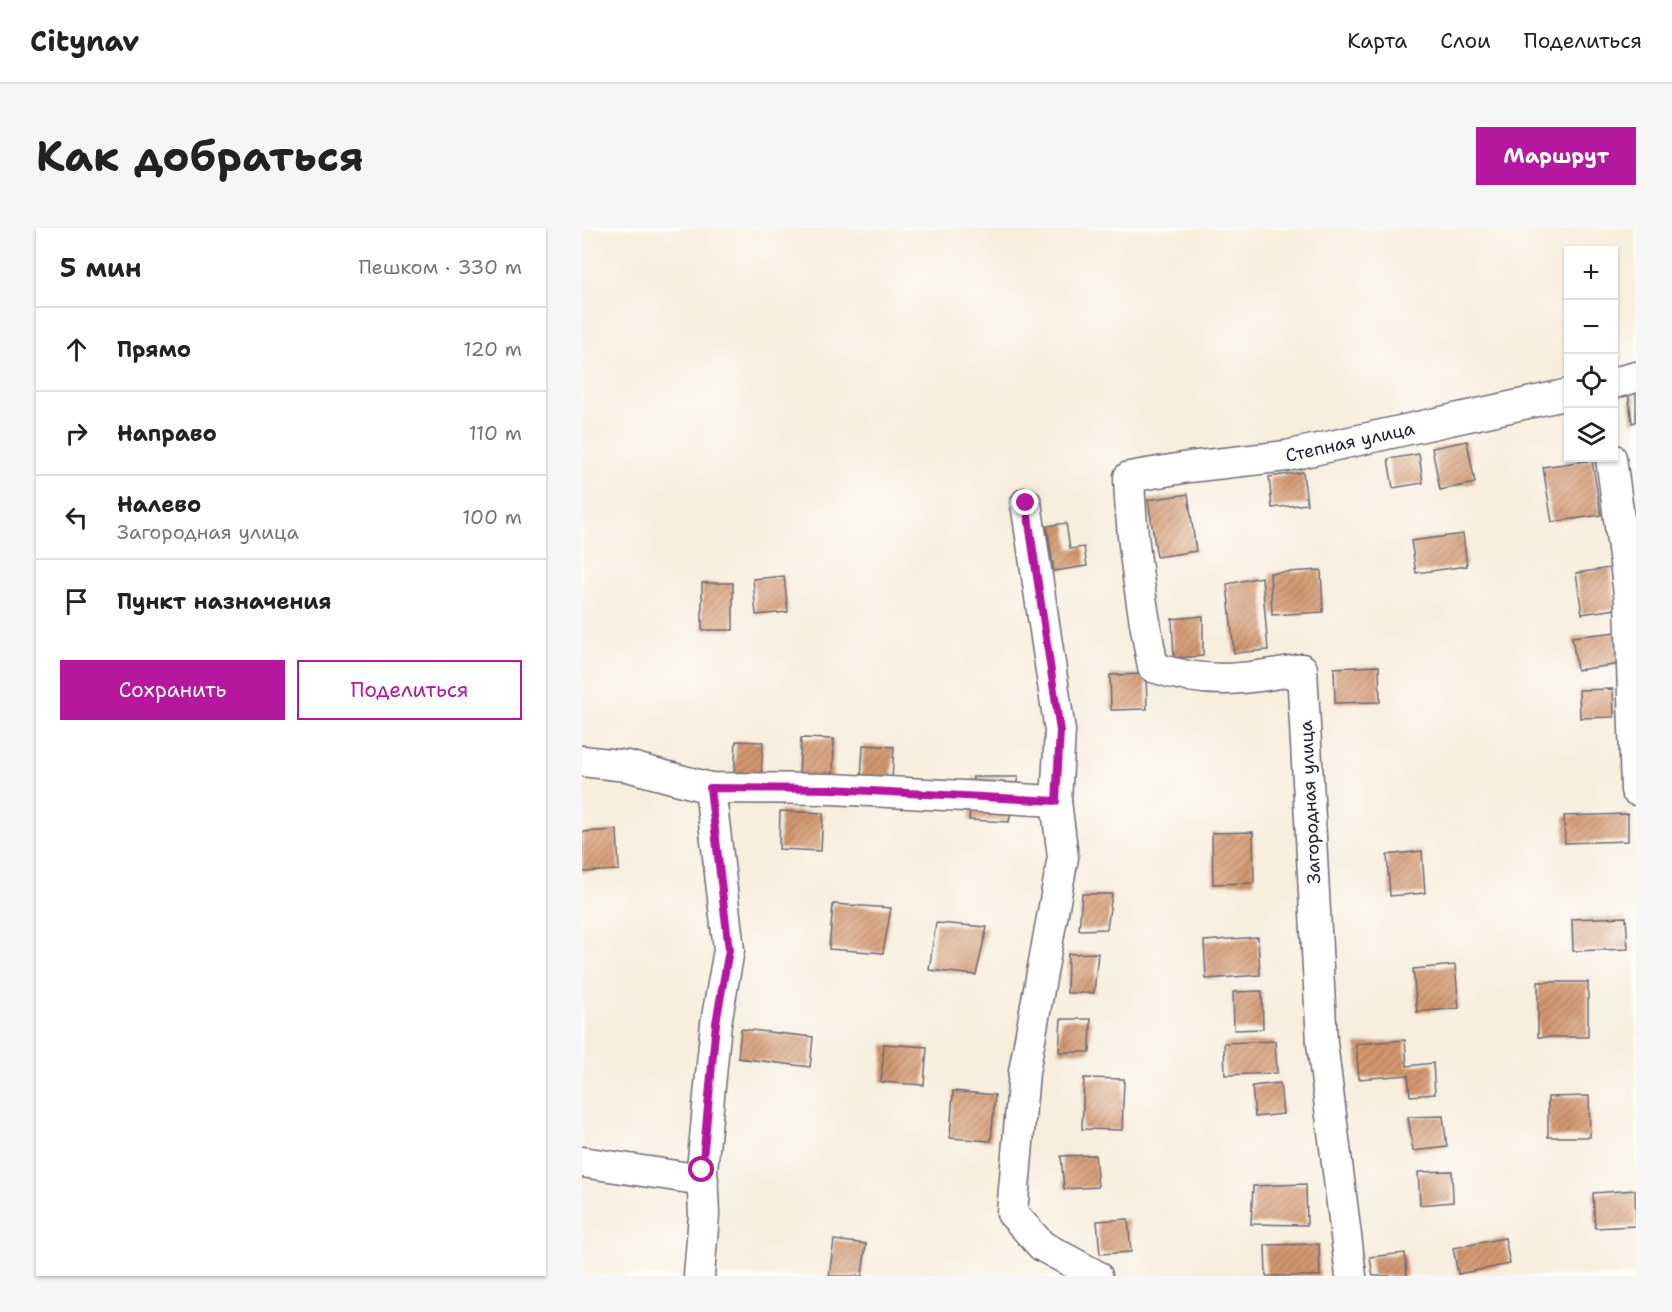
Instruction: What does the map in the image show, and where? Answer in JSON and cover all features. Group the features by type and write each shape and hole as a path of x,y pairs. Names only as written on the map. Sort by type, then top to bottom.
{"street":[{"path":"1618,382 1636,377"},
{"name":"Степная улица","path":"1129,477 1188,466 1286,456 1564,395"},
{"path":"1612,462 1630,601 1636,790"},
{"name":"Загородная улица","path":"1129,477 1138,577 1153,668 1177,675 1235,681 1302,669 1322,1043 1351,1276"},
{"path":"1026,503 1060,731 1056,801 1063,857 1024,1072 1012,1213 1042,1246 1097,1276"},
{"path":"582,761 627,766 710,788 832,789 1056,801"},
{"path":"699,1276 705,1215 703,1180 716,1023 729,950 710,788"},
{"path":"582,1162 703,1180"}],"building":[{"path":"1636,391 1636,422 1632,423 1628,392"},
{"path":"1467,441 1475,483 1440,490 1432,448"},
{"path":"1419,454 1423,483 1393,488 1388,459"},
{"path":"1592,462 1601,515 1552,522 1543,467"},
{"path":"1303,472 1307,504 1272,508 1269,477"},
{"path":"1188,494 1196,551 1157,557 1148,500"},
{"path":"1066,523 1070,549 1084,547 1087,566 1054,571 1047,526"},
{"path":"1463,534 1467,566 1416,573 1411,541"},
{"path":"1610,568 1616,609 1582,614 1576,573"},
{"path":"1321,570 1323,612 1272,615 1270,573"},
{"path":"784,576 788,612 756,615 753,579"},
{"path":"1262,577 1268,650 1234,653 1227,584"},
{"path":"702,583 733,583 733,630 702,630"},
{"path":"1203,616 1203,656 1174,658 1172,619"},
{"path":"1617,632 1621,664 1577,670 1572,637"},
{"path":"1379,666 1380,702 1335,703 1334,668"},
{"path":"1146,674 1147,709 1111,710 1110,675"},
{"path":"1613,689 1614,717 1580,718 1579,690"},
{"path":"801,738 834,739 833,778 799,777"},
{"path":"736,741 763,742 761,779 734,778"},
{"path":"863,745 894,747 892,780 861,779"},
{"path":"973,777 1018,777 1009,822 969,820"},
{"path":"780,811 823,813 821,851 779,849"},
{"path":"1628,814 1628,841 1565,843 1564,816"},
{"path":"617,830 619,870 582,872 582,832"},
{"path":"1253,832 1254,883 1213,884 1212,833"},
{"path":"1422,851 1425,893 1390,896 1387,855"},
{"path":"1082,894 1112,894 1107,929 1079,930"},
{"path":"833,904 891,908 883,953 829,949"},
{"path":"1626,917 1628,949 1573,951 1572,919"},
{"path":"936,923 987,927 976,975 929,970"},
{"path":"1258,937 1260,975 1206,979 1204,941"},
{"path":"1098,953 1094,993 1067,993 1068,954"},
{"path":"1455,965 1459,1008 1417,1012 1413,969"},
{"path":"1538,982 1588,982 1588,1037 1538,1037"},
{"path":"1262,991 1263,1029 1234,1030 1233,992"},
{"path":"1061,1019 1091,1019 1090,1052 1059,1052"},
{"path":"741,1029 813,1037 810,1067 738,1058"},
{"path":"1405,1040 1407,1066 1433,1063 1435,1094 1410,1096 1408,1075 1359,1079 1356,1044"},
{"path":"1275,1041 1277,1073 1225,1075 1224,1043"},
{"path":"884,1044 927,1047 924,1085 881,1082"},
{"path":"1084,1078 1124,1079 1122,1130 1082,1129"},
{"path":"1280,1083 1283,1114 1255,1117 1252,1086"},
{"path":"953,1091 995,1095 991,1141 950,1138"},
{"path":"1589,1096 1590,1137 1548,1137 1548,1097"},
{"path":"1443,1116 1447,1147 1413,1151 1408,1117"},
{"path":"1095,1155 1098,1187 1064,1189 1061,1156"},
{"path":"1452,1171 1453,1202 1420,1205 1418,1172"},
{"path":"1306,1184 1307,1225 1251,1224 1253,1186"},
{"path":"1635,1190 1636,1226 1595,1228 1593,1193"},
{"path":"1128,1219 1131,1252 1100,1254 1097,1221"},
{"path":"1505,1238 1510,1264 1458,1274 1453,1248"},
{"path":"834,1240 866,1244 862,1276 829,1276"},
{"path":"1319,1244 1320,1276 1266,1276 1265,1245"},
{"path":"1405,1253 1407,1276 1373,1276 1370,1257"}],"route":[{"path":"702,1170 716,1023 729,950 710,788 832,789 1056,801 1060,731 1026,503"}]}
